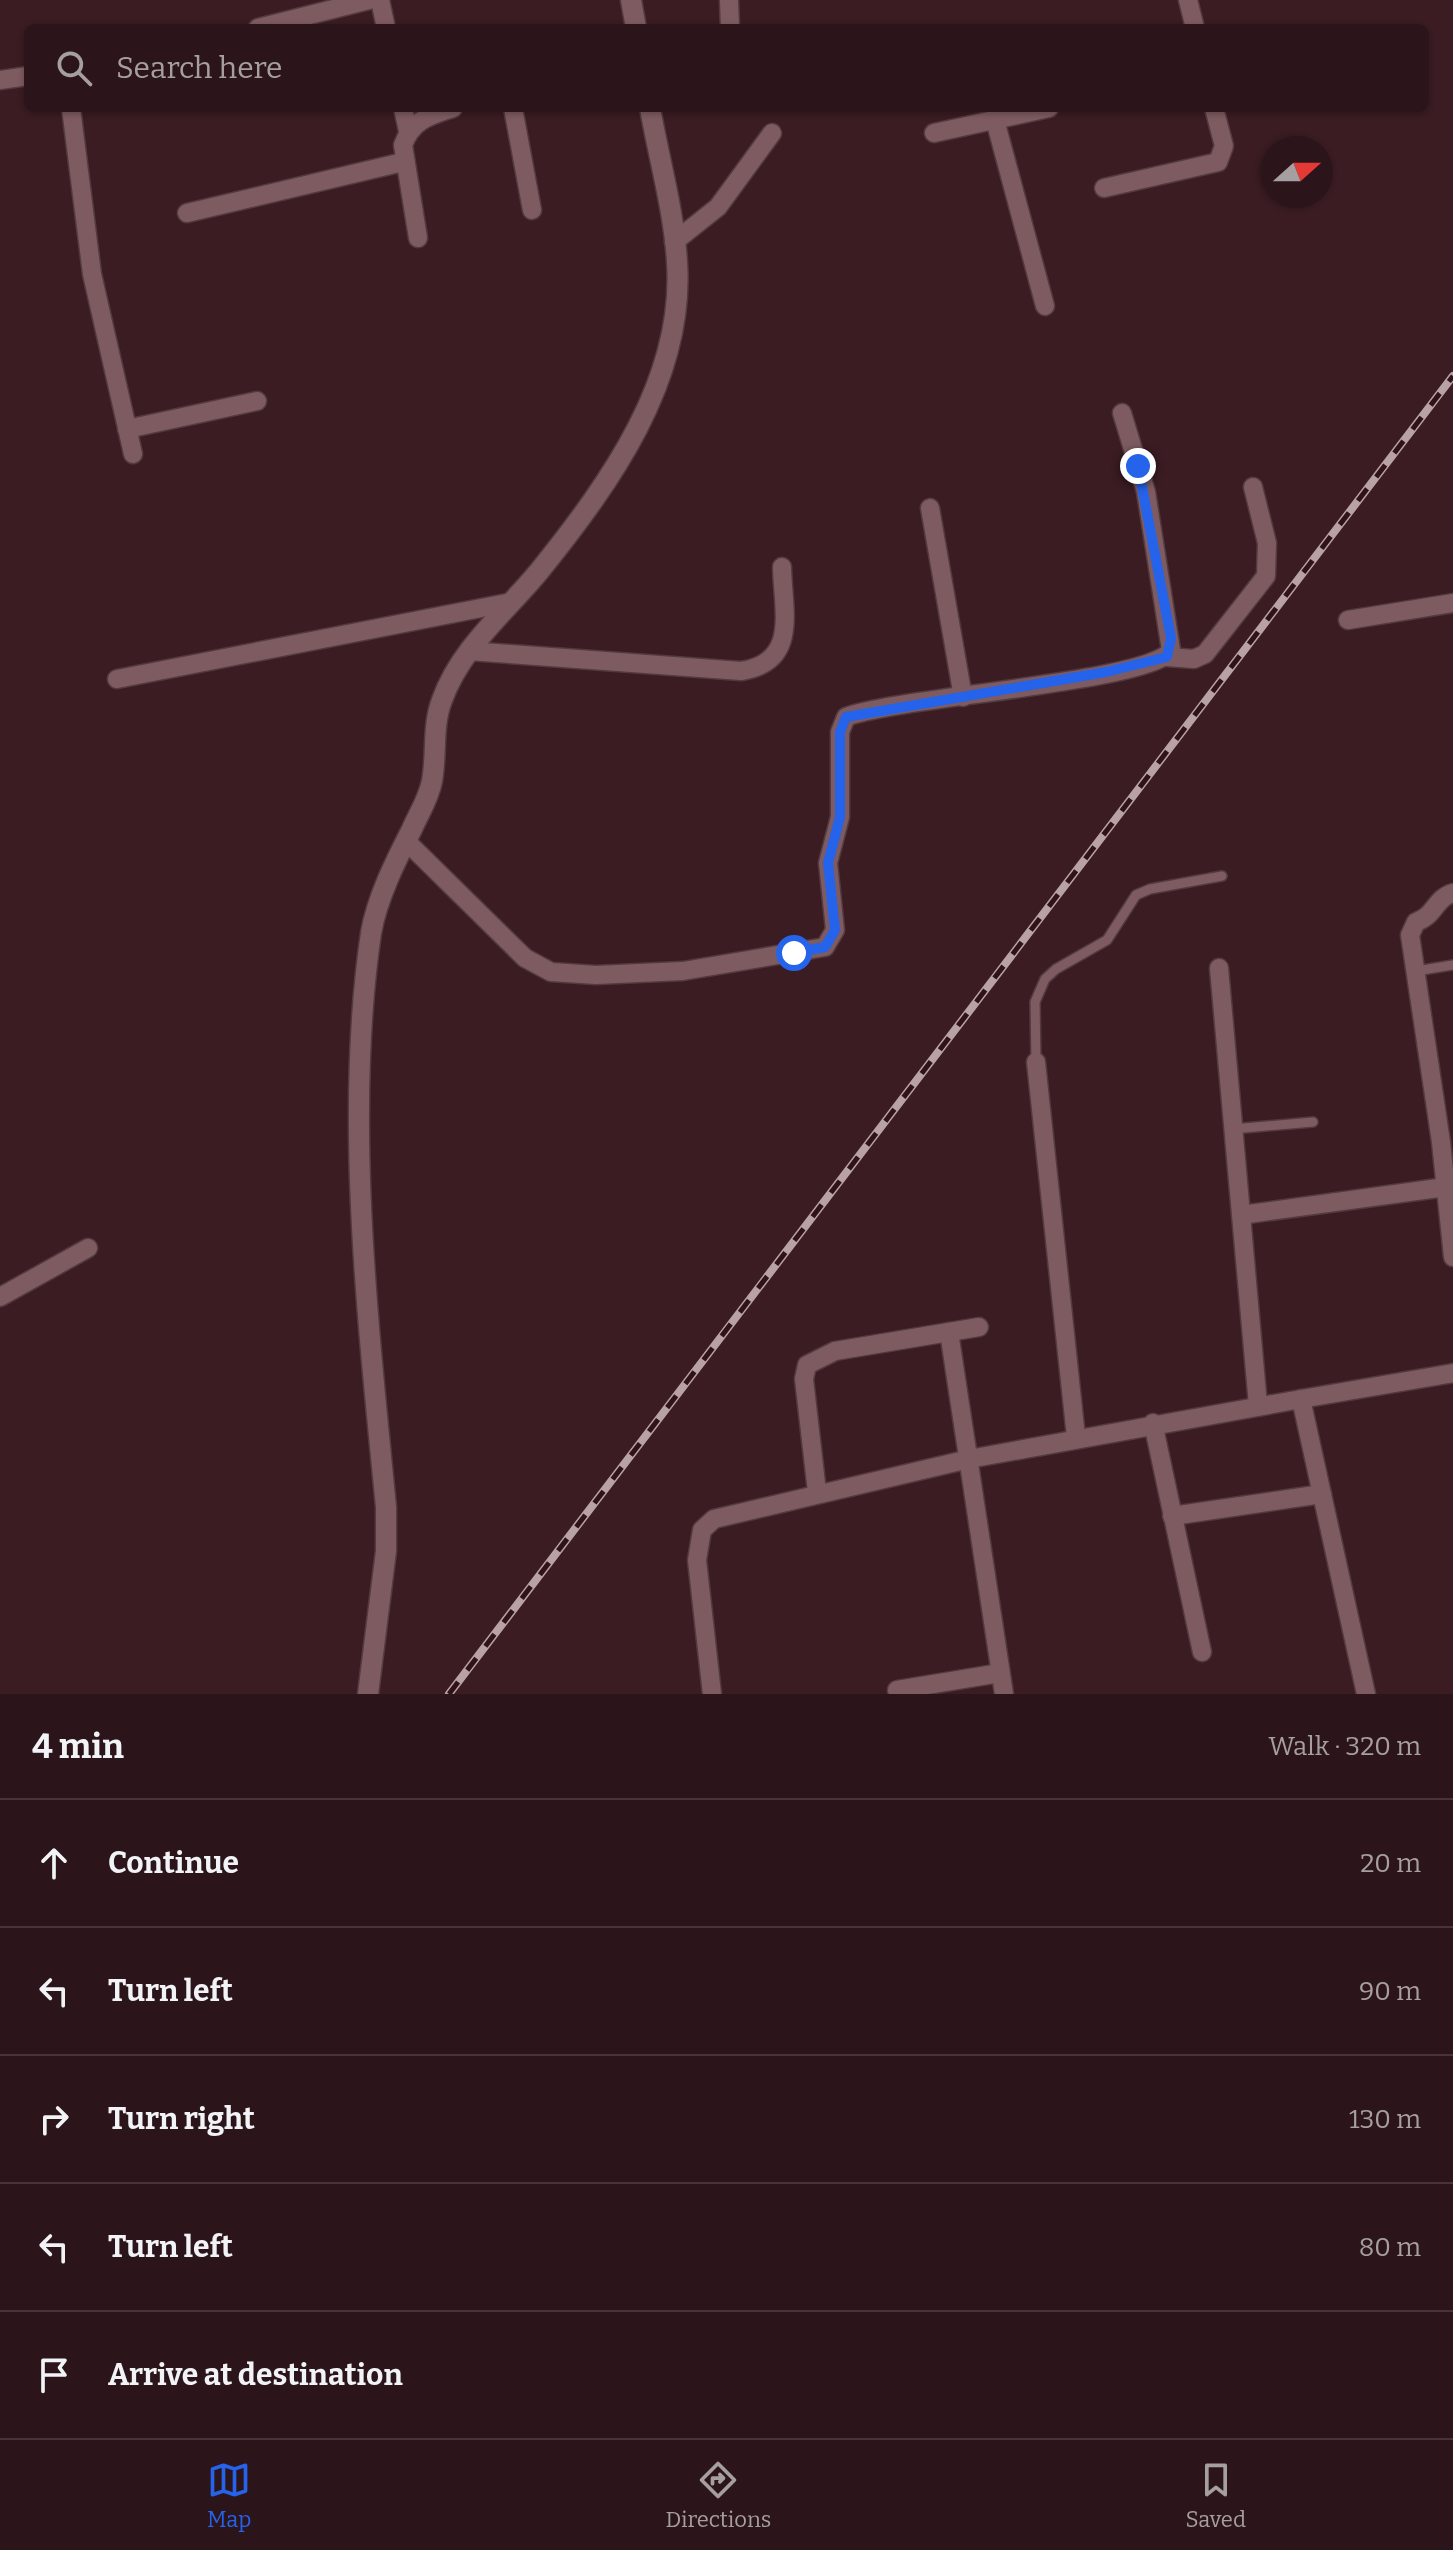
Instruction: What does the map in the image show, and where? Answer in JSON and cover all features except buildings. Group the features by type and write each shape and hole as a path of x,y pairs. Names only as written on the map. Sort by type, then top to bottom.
{"street":[{"path":"274,24 369,0"},
{"path":"380,0 385,24"},
{"path":"631,0 635,24"},
{"path":"729,0 730,24"},
{"path":"1188,0 1194,24"},
{"path":"0,80 24,77"},
{"path":"72,112 92,274 133,454"},
{"path":"404,112 408,131 403,162 418,238"},
{"path":"408,131 417,122 443,112"},
{"path":"514,112 532,210"},
{"path":"368,1694 386,1551 386,1507 363,1224 361,1072 372,930 432,780 437,713 469,651 585,510 618,461 656,390 674,317 677,264 651,112"},
{"path":"934,133 1031,112"},
{"path":"1104,188 1218,162 1224,146 1215,112"},
{"path":"995,120 1045,306"},
{"path":"674,242 718,207 772,133"},
{"path":"187,213 403,162"},
{"path":"127,429 257,401"},
{"path":"1122,413 1149,511 1171,638 1167,657"},
{"path":"406,841 525,958 551,972 647,974 816,950 832,940 835,930 828,863 840,817 841,723 855,713 1106,672 1167,657 1194,659 1205,654 1266,576 1267,543 1253,487"},
{"path":"930,508 963,697"},
{"path":"469,651 741,671 764,668 776,657 783,641 782,567"},
{"path":"117,679 512,602"},
{"path":"1348,620 1453,603"},
{"path":"1453,893 1442,897 1434,912 1411,926 1416,971 1447,1141 1446,1187 1453,1257"},
{"path":"1219,968 1258,1405"},
{"path":"1036,1062 1076,1437"},
{"path":"1241,1215 1446,1187"},
{"path":"0,1297 88,1248"},
{"path":"817,1492 804,1379 807,1365 835,1351 979,1327"},
{"path":"949,1332 1004,1694"},
{"path":"712,1694 697,1560 702,1530 725,1515 817,1492 1076,1437 1453,1373"},
{"path":"1301,1399 1366,1694"},
{"path":"1153,1423 1202,1652"},
{"path":"1172,1516 1322,1494"},
{"path":"897,1690 1000,1673"}],"lane":[{"path":"1036,1062 1035,1002 1045,979 1056,969 1107,940 1136,895 1150,889 1222,876"},
{"path":"1416,971 1453,965"},
{"path":"1233,1129 1313,1122"}],"railway":[{"path":"449,1694 1453,376"}],"route":[{"path":"794,953 825,947 832,940 835,930 828,863 840,817 840,732 841,723 846,717 855,713 1106,672 1167,657 1171,650 1171,638 1146,492 1138,466"}]}
